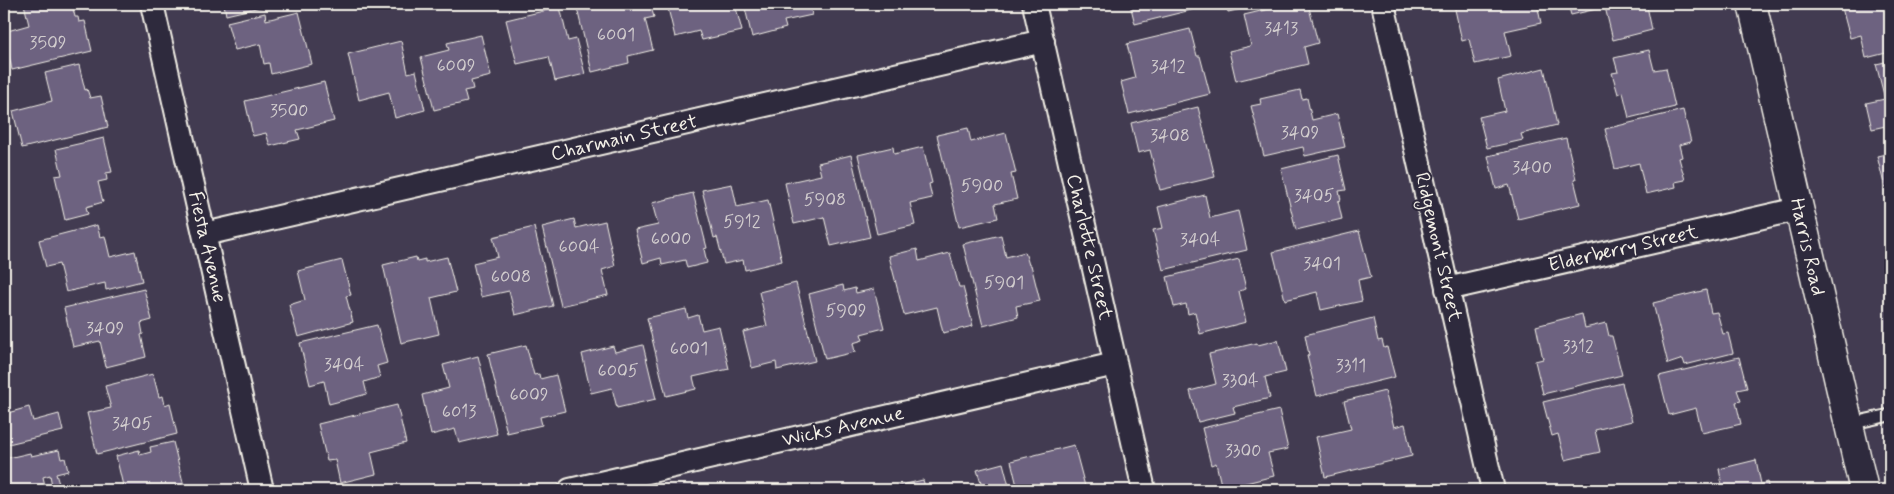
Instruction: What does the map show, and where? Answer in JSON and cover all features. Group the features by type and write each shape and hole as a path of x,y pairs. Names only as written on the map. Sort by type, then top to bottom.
{"street":[{"name":"Fiesta Avenue","path":"152,4 262,490"},
{"name":"Charlotte Street","path":"1034,4 1144,490"},
{"name":"Ridgemont Street","path":"1383,4 1493,490"},
{"name":"Harris Road","path":"1752,4 1864,490"},
{"name":"Charmain Street","path":"205,234 1043,41"},
{"name":"Elderberry Street","path":"1447,289 1798,210"},
{"name":"Wicks Avenue","path":"570,490 1115,364"}],"lane":[{"path":"1849,424 1890,415"}],"shaded area":[{"path":"1890,318 1890,355 1883,319"}],"building":[{"path":"24,4 72,4 75,17 78,17 79,22 85,21 92,51 12,70 4,32 29,25"},
{"path":"224,4 273,4 226,15"},
{"path":"576,4 650,4 654,17 645,19 653,50 628,56 629,63 592,72"},
{"path":"667,4 735,4 742,31 702,40 699,31 675,37"},
{"path":"744,4 810,4 812,15 784,21 786,28 752,37"},
{"path":"870,4 888,4 871,8"},
{"path":"1130,4 1194,4 1195,9 1135,24"},
{"path":"1226,4 1264,4 1228,12"},
{"path":"1290,4 1308,4 1318,43 1304,47 1308,64 1236,81 1229,51 1251,46 1244,15"},
{"path":"1537,4 1541,23 1505,31 1511,56 1475,64 1469,39 1462,41 1454,5"},
{"path":"1568,4 1649,4 1647,6 1652,30 1613,40 1605,7 1571,15"},
{"path":"1841,4 1890,4 1890,52 1866,58 1861,35 1850,38"},
{"path":"560,7 568,41 576,39 585,74 555,81 549,57 517,64 506,20"},
{"path":"299,12 312,64 271,74 269,63 264,64 260,44 235,50 227,22 265,13 266,20"},
{"path":"1190,29 1197,56 1200,56 1210,94 1129,114 1121,82 1135,78 1127,44"},
{"path":"481,35 491,76 471,81 473,89 464,91 467,102 434,110 421,57 449,50 447,43"},
{"path":"401,41 408,73 416,71 425,110 395,118 389,92 359,100 348,54"},
{"path":"1649,50 1654,70 1666,68 1675,107 1629,118 1623,92 1618,94 1612,73 1618,72 1614,58"},
{"path":"1890,61 1890,125 1872,129 1866,103 1885,99 1876,64"},
{"path":"79,65 85,90 87,89 90,98 101,96 108,127 22,148 13,111 52,101 45,73"},
{"path":"1544,68 1557,125 1521,134 1523,140 1487,148 1479,117 1505,111 1498,80"},
{"path":"324,82 334,121 297,130 300,139 270,146 266,133 253,136 245,101"},
{"path":"1300,90 1302,99 1307,98 1312,120 1337,114 1345,147 1305,156 1303,147 1264,156 1251,106 1261,104 1260,99"},
{"path":"1198,107 1215,177 1160,190 1150,150 1138,153 1131,123"},
{"path":"1683,110 1691,142 1679,145 1682,157 1679,158 1685,180 1675,182 1676,187 1646,194 1639,163 1615,169 1605,129"},
{"path":"968,128 971,142 1006,133 1016,173 1011,174 1017,199 995,204 998,218 959,227 937,135"},
{"path":"104,138 112,172 106,173 107,180 98,182 103,202 86,207 88,214 65,220 55,176 62,175 56,149"},
{"path":"1566,138 1580,204 1518,219 1509,185 1496,189 1488,156"},
{"path":"893,147 894,154 923,147 932,183 929,184 932,198 910,203 915,225 877,234 858,155"},
{"path":"1890,153 1890,187 1885,188 1877,156"},
{"path":"851,155 870,237 831,246 824,217 794,224 785,183 821,175 818,163"},
{"path":"1338,155 1346,190 1339,191 1341,200 1338,201 1342,219 1296,230 1281,169"},
{"path":"732,184 737,207 768,200 782,261 745,270 743,260 724,264 717,237 714,238 702,190"},
{"path":"693,193 707,248 704,249 707,263 687,268 685,260 662,265 661,258 643,263 635,230 658,225 652,203"},
{"path":"1205,195 1210,218 1238,211 1247,250 1163,270 1153,230 1163,228 1158,207"},
{"path":"574,219 576,228 605,221 615,266 602,270 608,295 561,306 542,227"},
{"path":"97,225 100,237 105,236 110,257 135,251 142,281 106,290 105,283 66,292 59,264 46,267 39,240"},
{"path":"534,227 553,306 515,315 509,291 481,297 473,263 498,257 493,237"},
{"path":"1359,231 1371,277 1358,280 1362,301 1321,310 1317,292 1285,300 1273,252"},
{"path":"1001,235 1006,257 1025,252 1029,265 1031,265 1040,301 1016,306 1018,317 983,326 963,244"},
{"path":"917,249 919,261 950,253 959,287 963,287 973,326 943,333 937,307 904,315 889,256"},
{"path":"416,257 417,261 425,259 425,262 447,257 456,292 431,298 439,334 401,343 383,265"},
{"path":"1239,259 1246,289 1239,291 1246,322 1200,334 1195,312 1188,314 1186,304 1174,307 1167,277"},
{"path":"342,260 351,295 346,296 353,322 298,337 289,305 305,300 298,271"},
{"path":"796,283 815,361 777,370 776,362 752,368 743,332 767,326 759,292"},
{"path":"843,285 844,291 855,288 856,293 874,289 884,328 861,334 863,340 853,343 855,352 825,359 809,294"},
{"path":"144,289 152,320 141,323 143,334 141,335 146,357 106,367 100,341 73,347 64,308"},
{"path":"1706,290 1711,313 1717,312 1723,334 1728,333 1733,353 1685,365 1683,359 1668,364 1653,303"},
{"path":"686,309 688,318 698,315 702,330 719,326 729,369 693,377 696,389 666,396 647,318"},
{"path":"1582,314 1585,328 1606,323 1609,336 1612,336 1622,375 1543,394 1535,361 1543,359 1536,326"},
{"path":"1373,318 1378,341 1382,340 1384,348 1387,347 1395,377 1317,396 1307,356 1309,355 1305,335"},
{"path":"377,325 387,363 377,366 380,377 364,382 367,394 329,404 324,381 310,385 300,343"},
{"path":"1278,340 1286,372 1265,377 1270,398 1233,407 1235,413 1198,422 1190,391 1216,384 1209,354"},
{"path":"526,345 534,375 539,374 540,379 556,375 565,411 540,417 542,425 507,433 488,354"},
{"path":"643,345 656,399 617,408 612,388 591,393 582,354 613,346 615,352"},
{"path":"478,356 497,434 459,443 455,429 431,435 422,395 449,388 443,365"},
{"path":"1739,357 1747,388 1737,390 1741,401 1736,402 1741,424 1702,433 1696,408 1669,415 1659,376"},
{"path":"153,374 159,397 163,396 165,405 170,403 177,434 97,454 87,413 111,408 105,386"},
{"path":"1622,383 1632,421 1595,430 1600,452 1565,460 1558,434 1552,436 1543,402"},
{"path":"1385,391 1394,427 1405,424 1412,456 1325,477 1316,437 1351,429 1344,401"},
{"path":"397,405 406,443 371,452 376,474 340,483 335,460 327,461 318,424"},
{"path":"29,407 33,421 59,414 63,431 4,445 4,414"},
{"path":"1279,410 1288,449 1268,453 1274,476 1222,489 1216,463 1211,465 1202,428"},
{"path":"173,442 185,490 124,490 116,456 139,450 140,455 151,452 150,447"},
{"path":"1074,445 1086,490 1018,490 1011,461"},
{"path":"59,450 61,459 65,458 68,471 56,474 59,484 52,486 50,475 43,477 46,490 11,490 10,485 4,487 4,459 30,453 31,456"},
{"path":"1756,460 1761,484 1767,482 1769,490 1723,490 1719,469"},
{"path":"1003,463 1010,490 983,490 977,470"},
{"path":"923,480 926,490 890,490 889,488"}]}
